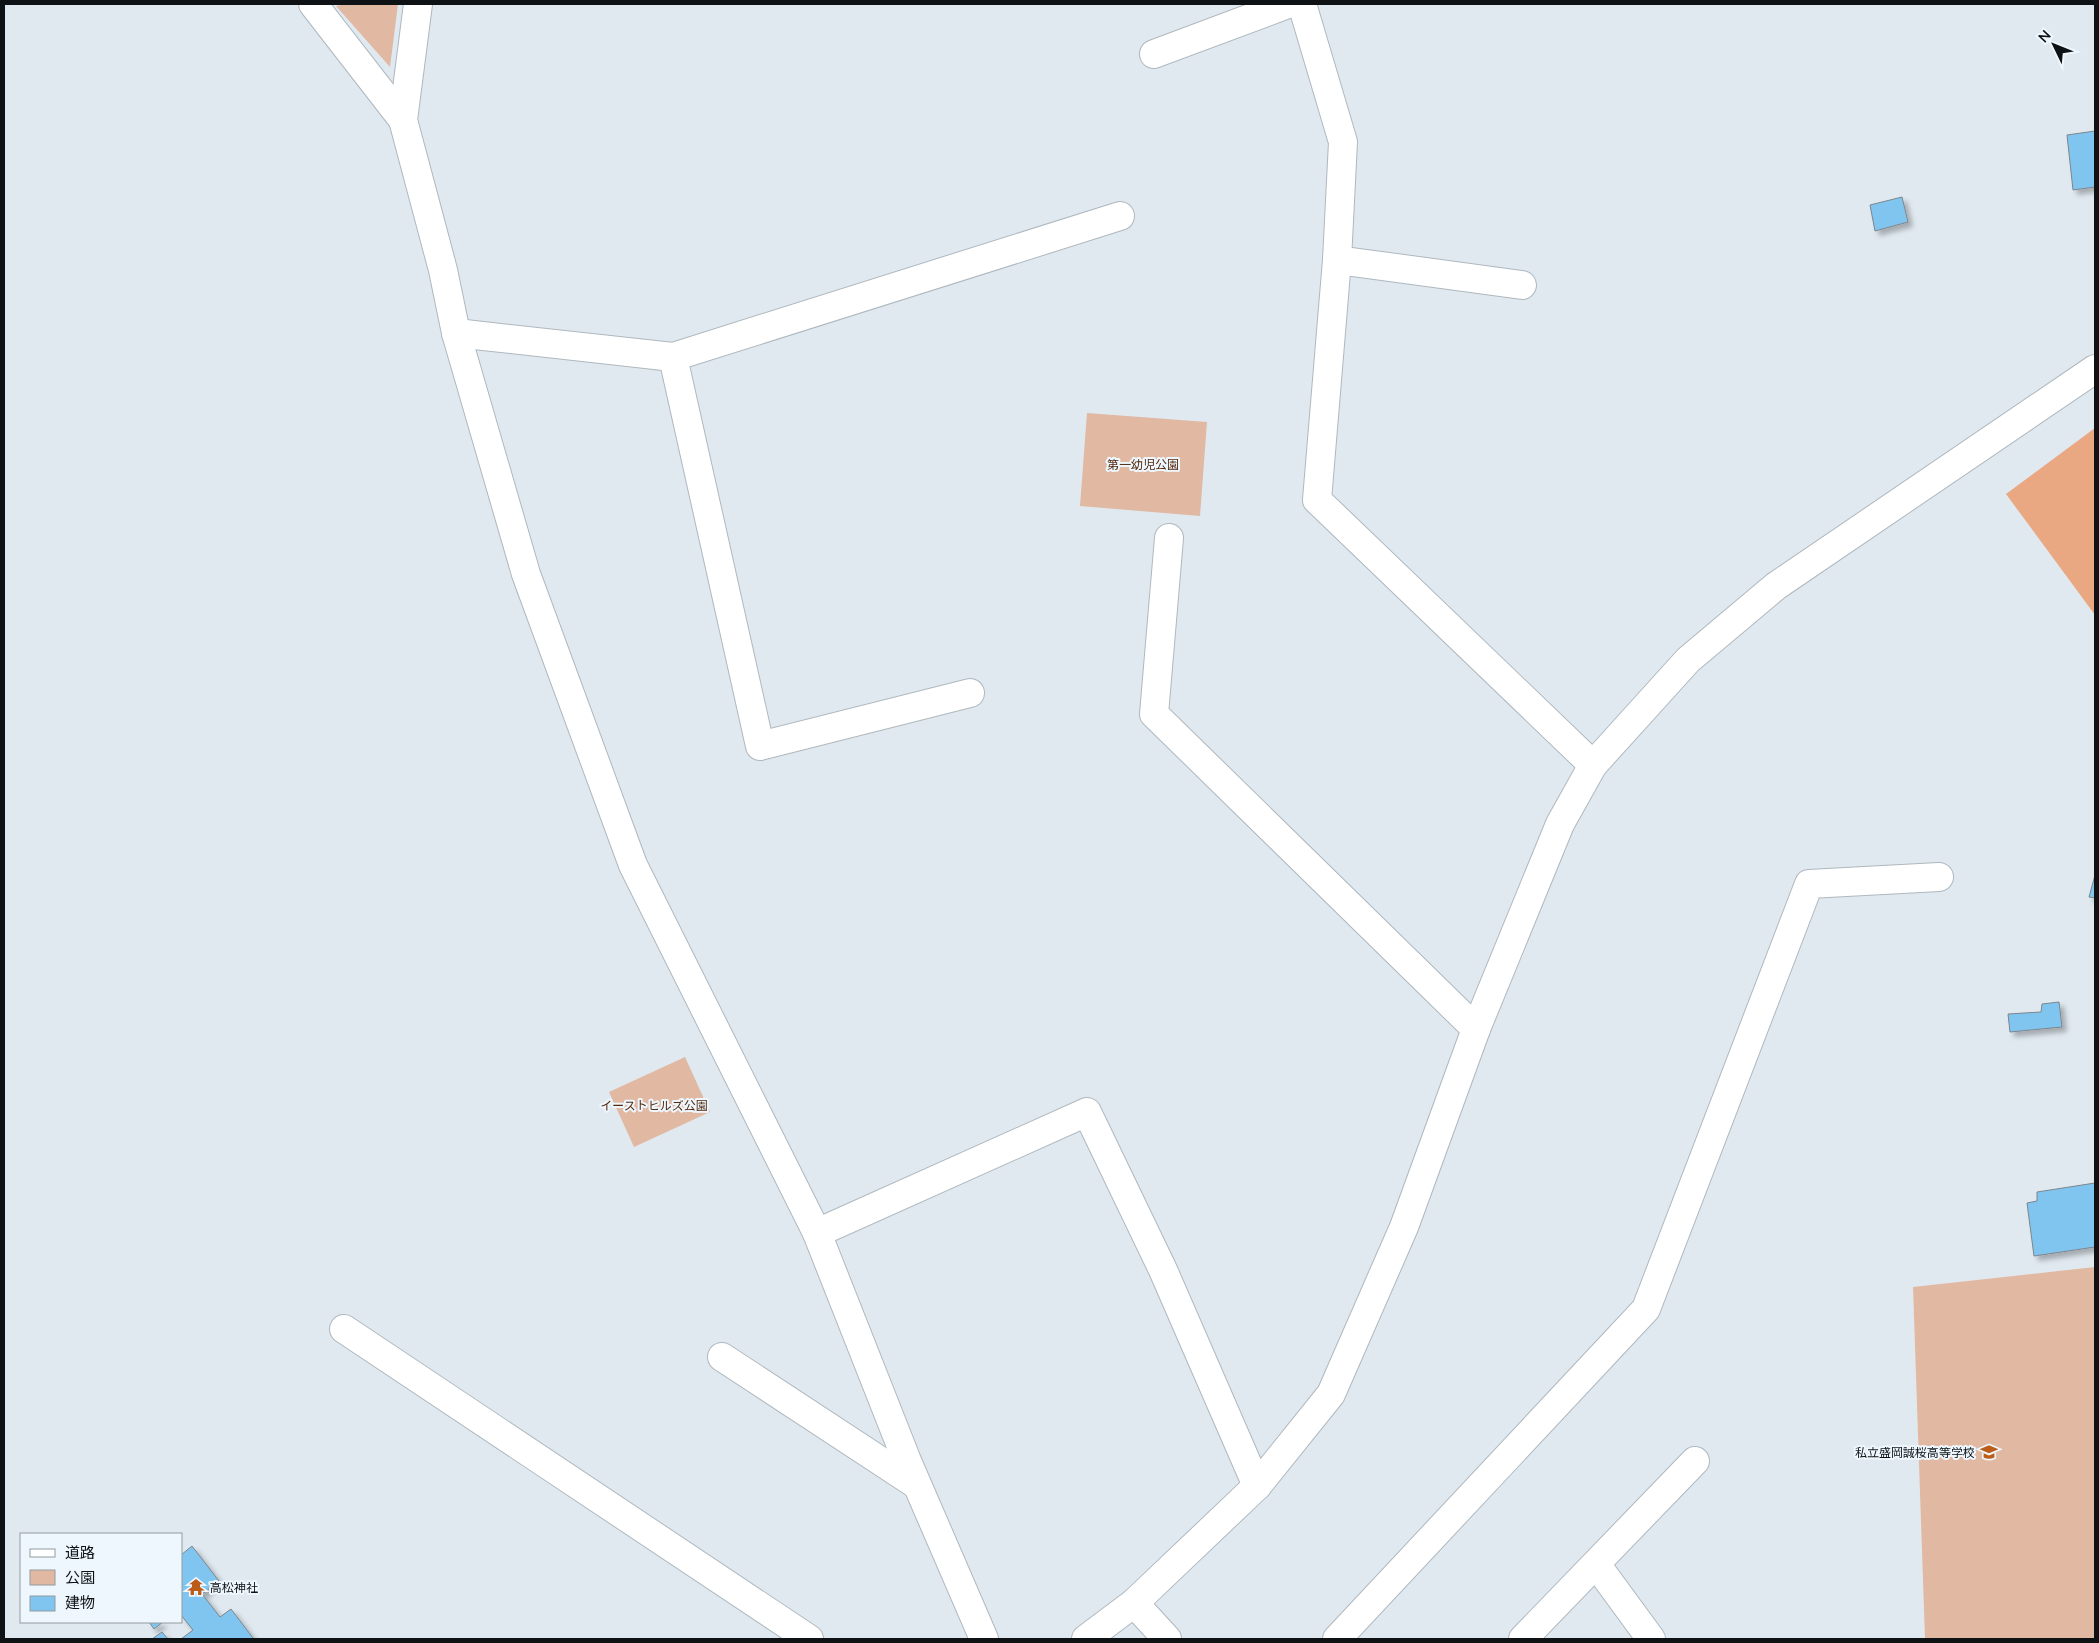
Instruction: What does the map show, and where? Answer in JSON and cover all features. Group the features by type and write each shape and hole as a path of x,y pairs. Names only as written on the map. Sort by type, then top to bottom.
{"street":[{"path":"313,4 403,120"},
{"path":"418,4 403,120 443,270 456,333 526,574 633,865 817,1233 917,1485 984,1639"},
{"path":"1154,54 1288,4"},
{"path":"1302,4 1344,142 1337,260 1318,500 1593,765"},
{"path":"456,333 673,357 1120,216"},
{"path":"1337,260 1522,285"},
{"path":"673,357 760,746 970,693"},
{"path":"1086,1639 1134,1603 1257,1486 1330,1394 1404,1228 1476,1029 1560,824 1593,765 1688,660 1776,586 2095,369"},
{"path":"1169,538 1154,714 1476,1029"},
{"path":"1337,1639 1646,1309 1809,884 1939,876"},
{"path":"817,1233 1087,1112 1163,1270 1257,1486"},
{"path":"344,1329 809,1639"},
{"path":"722,1357 917,1485"},
{"path":"1523,1639 1695,1461"},
{"path":"1596,1564 1652,1639"},
{"path":"1134,1603 1167,1639"}],"green space":[{"path":"346,4 398,4 390,67 336,6"},
{"name":"第一幼児公園","path":"1087,413 1207,422 1200,516 1080,506"},
{"name":"イーストヒルズ公園","path":"685,1057 710,1112 634,1147 609,1092"},
{"name":"私立盛岡誠桜高等学校","path":"2095,1267 2095,1639 1925,1639 1913,1287"}],"shaded area":[{"path":"2095,428 2095,615 2006,494"}],"building":[{"path":"2095,131 2095,187 2073,190 2067,135"},
{"path":"1902,197 1908,222 1875,231 1870,205"},
{"path":"2095,875 2095,898 2089,897"},
{"path":"2059,1002 2062,1027 2010,1032 2008,1014 2041,1012 2042,1004"},
{"path":"2095,1183 2095,1247 2034,1256 2027,1203 2037,1201 2037,1192"},
{"name":"高松神社","path":"192,1546 219,1581 202,1594 220,1617 231,1609 253,1638 181,1639 193,1630 182,1616 182,1554"},
{"path":"150,1623 162,1623 154,1629"},
{"path":"162,1632 168,1639 152,1639"}],"place":[{"name":"私立盛岡誠桜高等学校","path":"1989,1452"},
{"name":"高松神社","path":"196,1587"}]}
